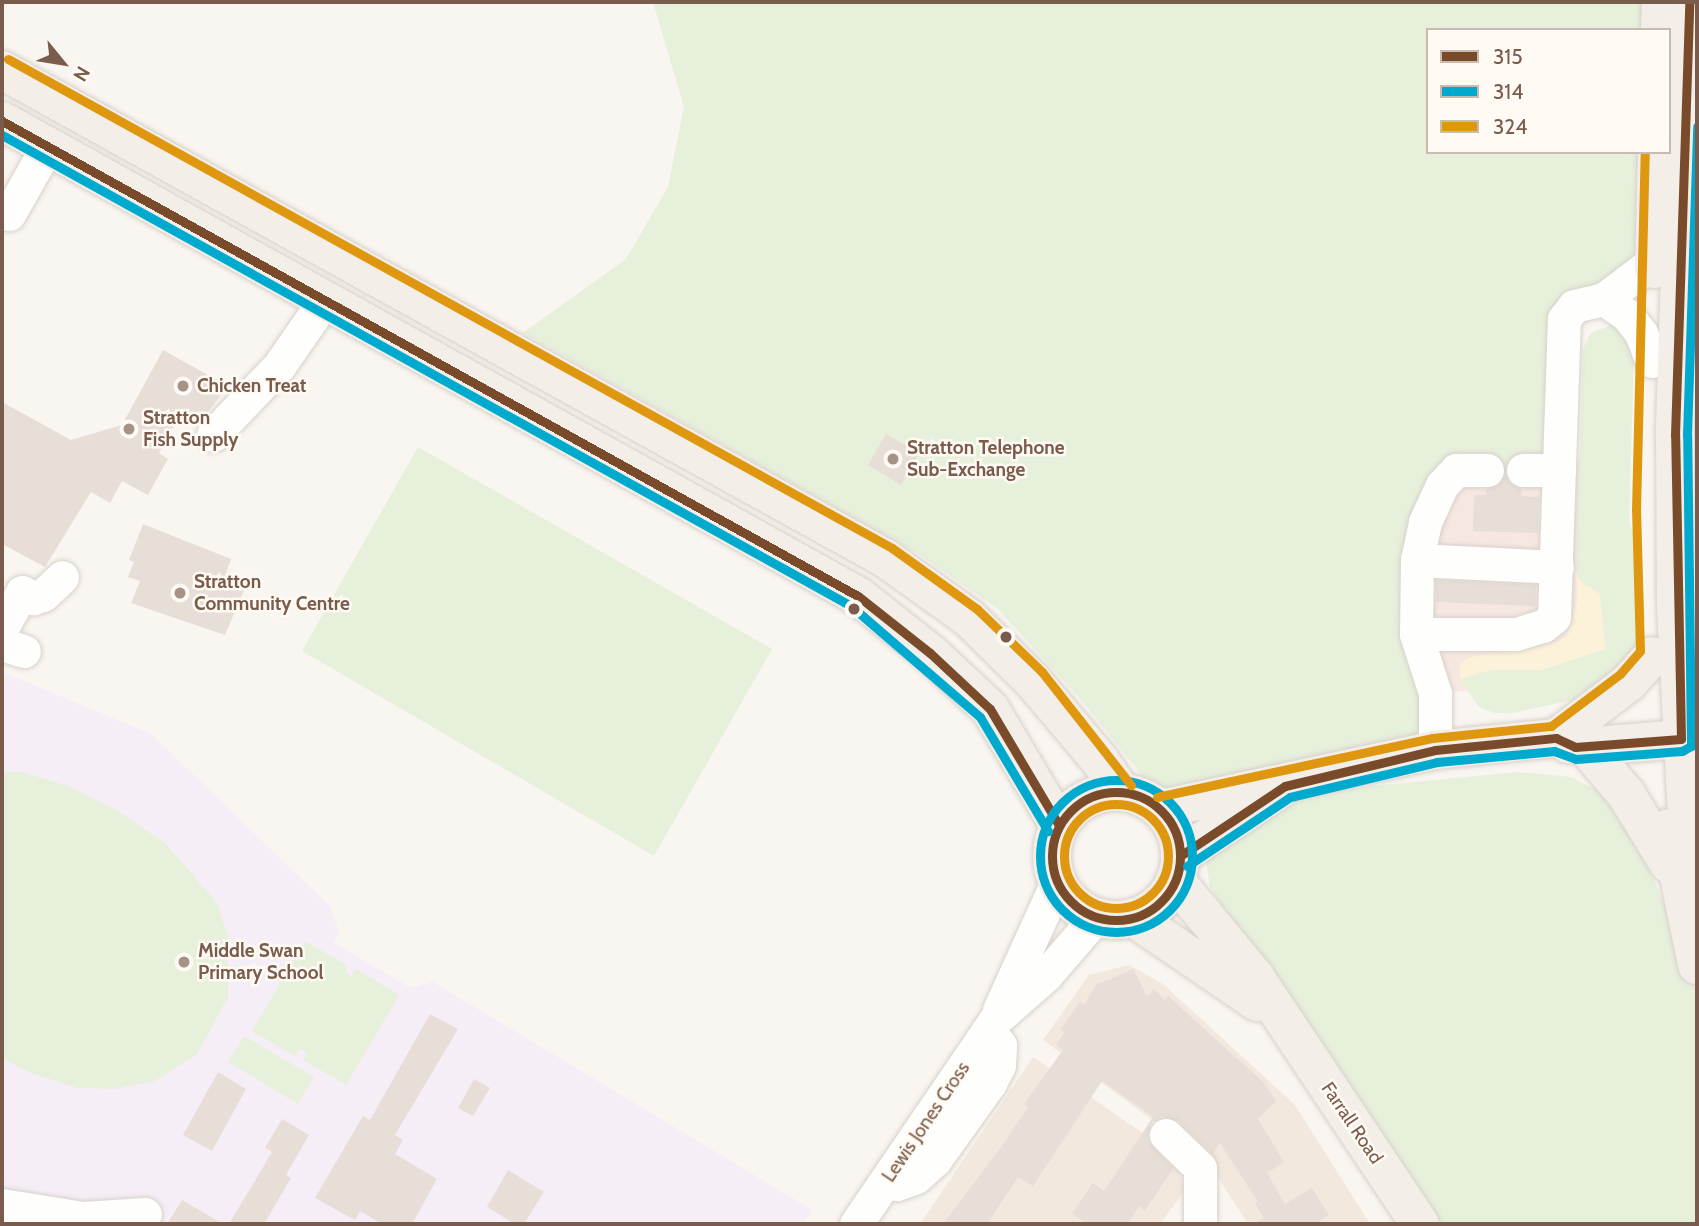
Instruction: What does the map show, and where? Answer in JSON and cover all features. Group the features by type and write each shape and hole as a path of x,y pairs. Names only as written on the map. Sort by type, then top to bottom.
{"main road":[{"path":"1660,28 1661,2"},
{"path":"1667,730 1689,2"},
{"path":"2,70 884,558 969,618 1033,681 1099,759 1121,792 1160,809 1223,793 1285,786 1435,750 1667,730"},
{"path":"2,121 858,596 930,653 990,709 1059,825"},
{"path":"1657,154 1648,510 1653,656 1687,814 1687,870 1697,965"},
{"path":"1573,736 1653,656"},
{"path":"1573,736 1626,794 1687,870"},
{"path":"1121,792 1086,800 1059,825 1051,863 1057,882 1066,897 1096,917 1134,918 1151,910 1178,868 1285,786"},
{"name":"Farrall Road","path":"1160,809 1178,838 1178,868 1255,977 1283,1023 1420,1224"},
{"name":"Farrall Road","path":"1134,918 1235,984 1283,1023"}],"street":[{"path":"9,214 47,147"},
{"path":"1416,634 1516,634 1543,626 1554,617 1564,319 1574,306 1604,299 1654,261"},
{"path":"1604,299 1627,315 1641,333 1652,360"},
{"path":"213,435 279,366 324,300"},
{"path":"1435,750 1435,693 1416,634 1417,560 1425,522 1441,485 1456,470 1487,470"},
{"path":"1522,470 1559,470"},
{"path":"1417,560 1557,567"},
{"path":"2,628 22,592 33,598 43,595 62,577"},
{"name":"Lewis Jones Cross","path":"856,1224 992,1024 1057,882"},
{"name":"Lewis Jones Cross","path":"992,1024 1046,975 1096,917"},
{"path":"1166,1135 1200,1168 1201,1213"},
{"path":"2,1205 83,1218 145,1214"}],"shaded area":[{"path":"1595,461 1607,627 1577,683 1435,693 1420,474"},
{"name":"Middle Swan Primary School","path":"2,672 151,734 330,906 339,932 334,943 411,988 433,982 812,1210 803,1224 2,1224"},
{"path":"1129,965 1163,984 1295,1105 1370,1224 1248,1224 1207,1160 1043,1040 1089,975"},
{"path":"1033,1057 1174,1155 1185,1190 1160,1224 920,1224"}],"green space":[{"path":"653,2 1660,2 1660,28 1426,28 1426,154 1657,154 1654,261 1574,306 1559,470 1456,470 1425,522 1435,750 1165,788 1144,778 1083,702 998,609 920,555 523,333 626,259 668,187 684,107"},
{"path":"1611,325 1626,331 1634,348 1629,521 1641,555 1645,618 1641,650 1587,697 1512,713 1494,713 1478,706 1460,679 1491,670 1542,670 1605,649 1600,595 1581,582 1576,572 1583,349 1590,334"},
{"path":"418,447 772,649 654,856 302,651"},
{"path":"2,772 21,772 68,786 120,812 166,844 217,903 228,937 228,997 197,1054 155,1081 115,1089 77,1088 31,1073 2,1058"},
{"path":"1518,772 1571,777 1598,791 1621,819 1651,874 1679,937 1697,987 1697,1224 1431,1224 1210,887 1205,855 1266,808 1320,791"},
{"path":"305,941 348,966 345,972 351,976 356,969 399,995 346,1085 303,1060 307,1053 300,1049 295,1056 252,1031"},
{"path":"244,1036 314,1077 298,1104 228,1062"}],"sand":[{"path":"1576,572 1581,582 1600,594 1605,649 1542,670 1491,670 1460,679 1460,664 1470,657 1557,642 1567,635 1577,603"}],"building":[{"path":"163,350 228,386 197,426 179,416 159,453 168,459 148,495 122,481 110,503 91,492 45,567 2,544 2,402 71,440 122,425"},
{"name":"Stratton Telephone Sub-Exchange","path":"886,434 919,453 901,485 868,465"},
{"path":"1505,475 1513,486 1522,489 1521,496 1539,497 1538,533 1473,531 1474,495 1486,495 1486,489 1497,486"},
{"path":"143,524 231,559 223,582 244,590 225,635 131,603 140,581 128,577 134,562 129,560"},
{"path":"1436,580 1536,585 1535,606 1436,602"},
{"path":"1133,969 1147,997 1154,989 1165,1000 1168,996 1263,1082 1276,1101 1258,1119 1284,1162 1267,1173 1285,1204 1312,1188 1329,1215 1315,1224 1253,1224 1264,1218 1255,1204 1258,1202 1220,1143 1213,1154 1179,1121 1161,1116 1152,1122 1147,1140 1173,1169 1145,1210 1139,1206 1128,1224 1088,1224 1072,1214 1093,1183 1104,1191 1153,1117 1102,1081 1033,1186 1018,1177 987,1224 943,1224 1028,1107 1024,1104 1063,1050 1056,1045 1064,1033 1060,1030 1080,1002 1084,1005 1096,985"},
{"path":"430,1014 458,1029 395,1135 403,1140 395,1154 437,1179 412,1224 382,1224 360,1211 355,1220 315,1198 363,1116 370,1120"},
{"path":"218,1072 246,1089 212,1151 183,1135"},
{"path":"474,1079 490,1088 473,1116 458,1108"},
{"path":"282,1119 309,1135 286,1175 291,1178 264,1224 229,1224 272,1152 265,1148"},
{"path":"508,1170 544,1192 524,1224 515,1224 487,1207"},
{"path":"182,1200 223,1224 167,1224"}],"transit line":[{"name":"315","path":"1180,856 1285,786 1435,750 1556,738 1575,747 1681,739 1675,435 1689,2"},
{"name":"324","path":"8,59 892,548 977,609 1042,672 1131,785"},
{"name":"315","path":"2,121 858,596 930,653 990,709 1059,825"},
{"name":"314","path":"1187,866 1290,797 1437,762 1554,751 1576,759 1682,751 1691,746 1687,435 1697,126"},
{"name":"314","path":"2,135 851,606 980,717 1048,831"},
{"name":"324","path":"1157,797 1432,738 1551,726 1620,674 1640,651 1636,510 1645,154"},
{"name":"314","path":"1116,780 1145,786 1170,802 1186,827 1192,856 1186,885 1170,910 1145,926 1116,932 1087,926 1062,910 1046,885 1040,856 1046,827 1062,802 1087,786 1116,780"},
{"name":"315","path":"1116,792 1140,797 1161,811 1175,832 1180,856 1175,880 1161,901 1140,915 1116,920 1092,915 1071,901 1057,880 1052,856 1057,832 1071,811 1092,797 1116,792"},
{"name":"324","path":"1116,804 1136,808 1153,819 1164,836 1168,856 1164,876 1153,893 1136,904 1116,908 1096,904 1079,893 1068,876 1064,856 1068,836 1079,819 1096,808 1116,804"}],"place":[{"name":"Chicken Treat","path":"183,386"},
{"name":"Stratton Fish Supply","path":"129,429"},
{"name":"Stratton Telephone Sub-Exchange","path":"893,459"},
{"name":"Stratton Community Centre","path":"180,593"},
{"name":"Middle Swan Primary School","path":"184,962"}]}
